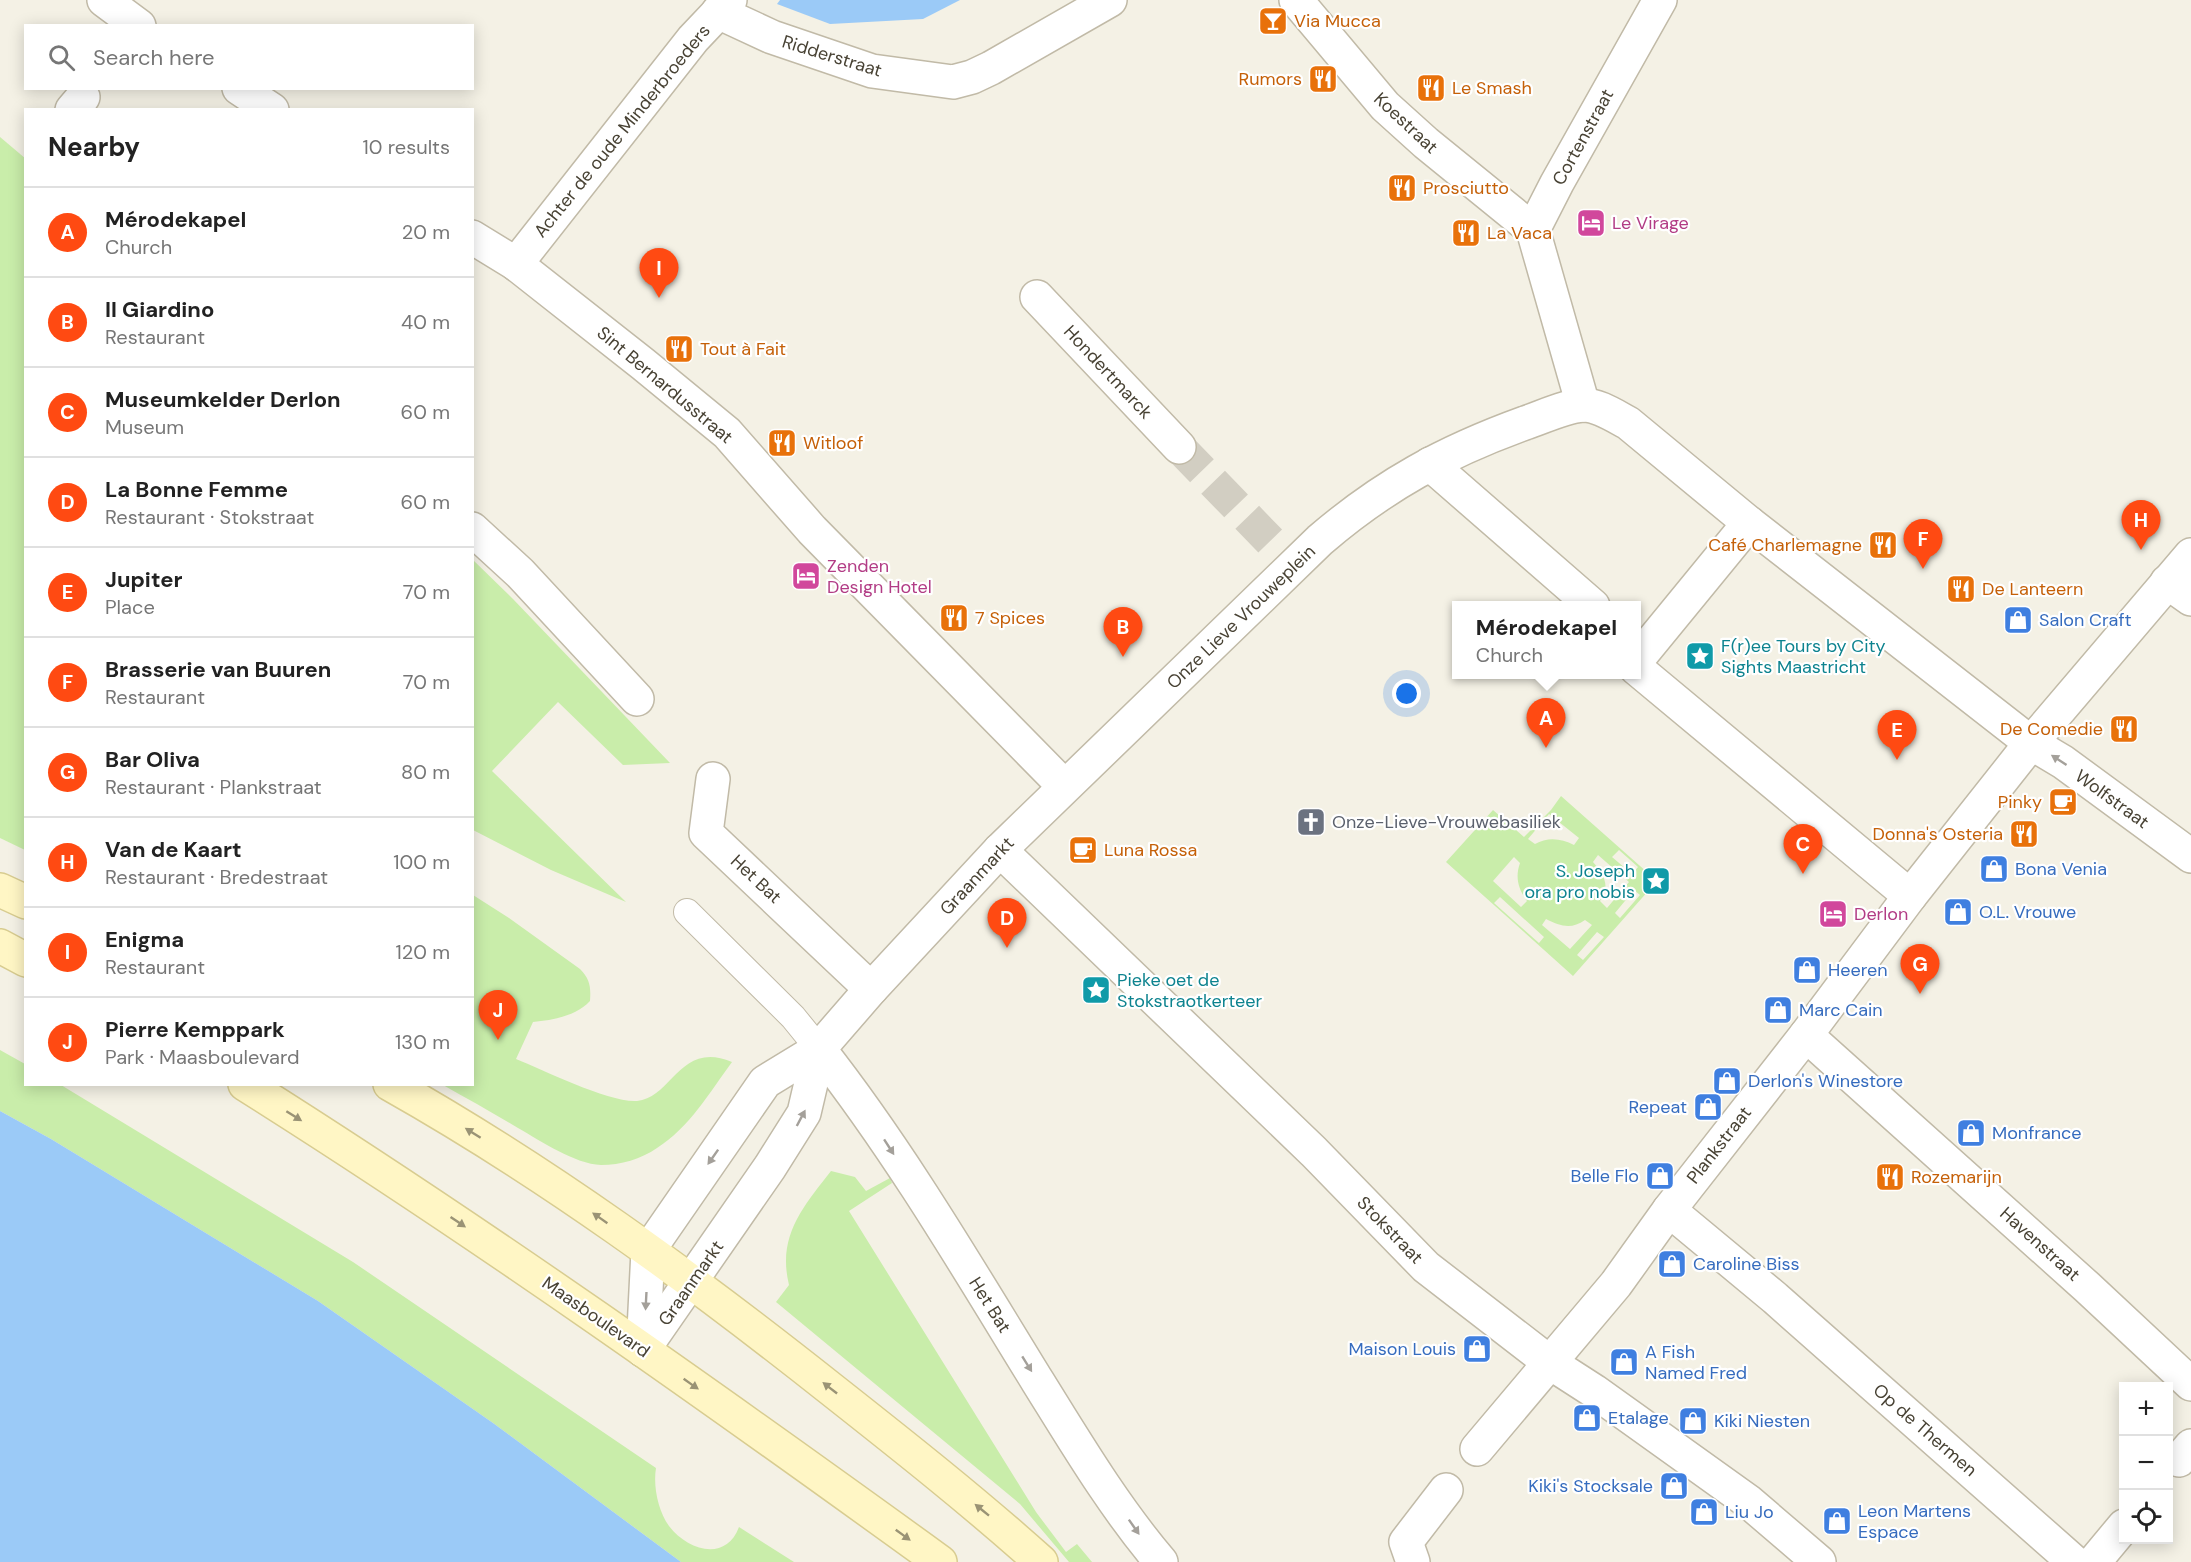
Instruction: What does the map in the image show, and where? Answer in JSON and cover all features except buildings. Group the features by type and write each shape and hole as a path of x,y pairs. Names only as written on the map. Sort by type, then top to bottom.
{"main road":[{"path":"0,890 24,901"},
{"path":"0,946 24,959"},
{"name":"Maasboulevard","path":"248,1086 381,1170 504,1253 644,1350 940,1562"},
{"path":"393,1086 522,1164 692,1283 900,1443 1041,1562"}],"street":[{"path":"104,0 136,24"},
{"name":"Ridderstraat","path":"724,6 772,37 872,71 953,82 972,77 991,68 1110,0"},
{"name":"Koestraat","path":"1296,0 1385,106 1426,143 1533,230"},
{"name":"Cortenstraat","path":"1533,230 1562,173 1660,0"},
{"name":"Achter de oude Minderbroeders","path":"516,264 693,39 724,6"},
{"path":"242,90 269,108"},
{"path":"1533,230 1583,405 1613,414 1640,432 1749,524 2031,743"},
{"name":"Sint Bernardusstraat","path":"474,238 516,264 727,433 812,530 1064,786"},
{"name":"Hondertmarck","path":"1037,297 1179,447"},
{"name":"Onze Lieve Vrouweplein","path":"1064,786 1119,736 1285,555 1409,475 1474,441 1583,405"},
{"path":"1430,464 1587,601"},
{"path":"1641,652 1749,524"},
{"path":"474,531 520,573 637,699"},
{"path":"1641,659 1910,896 2031,743 2179,591 2191,555"},
{"name":"Wolfstraat","path":"2031,743 2062,762 2191,856"},
{"name":"Het Bat","path":"713,779 706,833 871,989"},
{"name":"Graanmarkt","path":"644,1350 648,1251 765,1082 819,1048 1000,850 1064,786"},
{"name":"Stokstraat","path":"1000,850 1314,1152 1426,1268 1548,1362 1679,1450 1749,1503 1820,1562"},
{"name":"Plankstraat","path":"1477,1449 1616,1284 1669,1210 1806,1035 1910,896"},
{"name":"Havenstraat","path":"1806,1035 2087,1287 2191,1384"},
{"name":"Graanmarkt","path":"644,1350 692,1283 804,1113 819,1048"},
{"name":"Het Bat","path":"819,1048 863,1107 953,1245 1091,1467 1161,1562"},
{"name":"Op de Thermen","path":"1669,1210 1775,1298 2074,1562"},
{"path":"1413,1562 1406,1542 1446,1490"},
{"path":"2094,1562 2119,1532"}],"lane":[{"path":"687,912 793,1017 819,1048"}],"green space":[{"path":"0,137 24,157 24,850 0,838"},
{"path":"474,561 670,763 623,765 558,702 492,771 626,902 551,870 474,831"},
{"path":"1561,796 1657,881 1573,976 1446,862 1493,810 1524,837 1551,810","holes":["1549,814 1579,838 1574,845 1554,839 1535,844 1528,839","1619,850 1638,867 1632,874 1612,857","1598,855 1629,882 1607,908 1600,901 1606,886 1593,862","1514,857 1520,863 1518,883 1527,901 1521,907 1493,881","1634,890 1640,895 1620,918 1615,913","1500,897 1544,937 1539,943 1494,903","1546,919 1566,926 1585,920 1592,925 1570,949 1542,925","1597,932 1604,937 1583,960 1577,955"]},
{"path":"474,896 580,969 589,984 590,1001 584,1006 564,1016 533,1022 516,1059 610,1097 637,1101 649,1098 688,1064 700,1058 714,1057 732,1062 689,1120 669,1140 651,1152 630,1161 601,1165 580,1161 558,1151 445,1086 474,1086"},
{"path":"0,1050 24,1063 24,1086 63,1086 353,1262 656,1468 659,1506 669,1526 686,1542 696,1547 716,1549 733,1538 739,1527 794,1562 681,1562 493,1423 318,1301 51,1139 0,1111"},
{"path":"831,1171 855,1177 866,1191 890,1178 892,1183 849,1211 1036,1512 1066,1552 1077,1544 1092,1562 1069,1562 1020,1504 776,1302 789,1285 786,1268 787,1252 795,1223"}],"water":[{"path":"780,0 960,0 923,19 830,24 777,4"},
{"path":"0,1111 51,1139 318,1301 493,1423 681,1562 0,1562"}],"tunnel":[{"path":"1179,447 1275,546"}],"place":[{"name":"Via Mucca","path":"1273,21"},
{"name":"Rumors","path":"1323,79"},
{"name":"Le Smash","path":"1431,88"},
{"name":"Prosciutto","path":"1402,188"},
{"name":"Le Virage","path":"1591,223"},
{"name":"La Vaca","path":"1466,233"},
{"name":"Enigma","path":"659,298"},
{"name":"Tout à Fait","path":"679,349"},
{"name":"Witloof","path":"782,443"},
{"name":"Café Charlemagne","path":"1883,545"},
{"name":"Van de Kaart","path":"2141,550"},
{"name":"Brasserie van Buuren","path":"1923,569"},
{"name":"Zenden Design Hotel","path":"806,576"},
{"name":"De Lanteern","path":"1961,589"},
{"name":"7 Spices","path":"954,618"},
{"name":"Salon Craft","path":"2018,620"},
{"name":"F(r)ee Tours by City Sights Maastricht","path":"1700,656"},
{"name":"Il Giardino","path":"1123,657"},
{"name":"De Comedie","path":"2124,729"},
{"name":"Mérodekapel","path":"1546,748"},
{"name":"Jupiter","path":"1897,760"},
{"name":"Pinky","path":"2063,802"},
{"name":"Onze-Lieve-Vrouwebasiliek","path":"1311,822"},
{"name":"Donna's Osteria","path":"2024,834"},
{"name":"Luna Rossa","path":"1083,850"},
{"name":"Bona Venia","path":"1994,869"},
{"name":"Museumkelder Derlon","path":"1803,874"},
{"name":"S. Joseph ora pro nobis","path":"1656,881"},
{"name":"O.L. Vrouwe","path":"1958,912"},
{"name":"Derlon","path":"1833,914"},
{"name":"La Bonne Femme","path":"1007,948"},
{"name":"Heeren","path":"1807,970"},
{"name":"Pieke oet de Stokstraotkerteer","path":"1096,990"},
{"name":"Bar Oliva","path":"1920,994"},
{"name":"Marc Cain","path":"1778,1010"},
{"name":"Pierre Kemppark","path":"498,1040"},
{"name":"Derlon's Winestore","path":"1727,1081"},
{"name":"Repeat","path":"1708,1107"},
{"name":"Monfrance","path":"1971,1133"},
{"name":"Belle Flo","path":"1660,1176"},
{"name":"Rozemarijn","path":"1890,1177"},
{"name":"Caroline Biss","path":"1672,1264"},
{"name":"Maison Louis","path":"1477,1349"},
{"name":"A Fish Named Fred","path":"1624,1362"},
{"name":"Etalage","path":"1587,1418"},
{"name":"Kiki Niesten","path":"1693,1421"},
{"name":"Kiki's Stocksale","path":"1674,1486"},
{"name":"Liu Jo","path":"1704,1512"},
{"name":"Leon Martens Espace","path":"1837,1521"}]}
